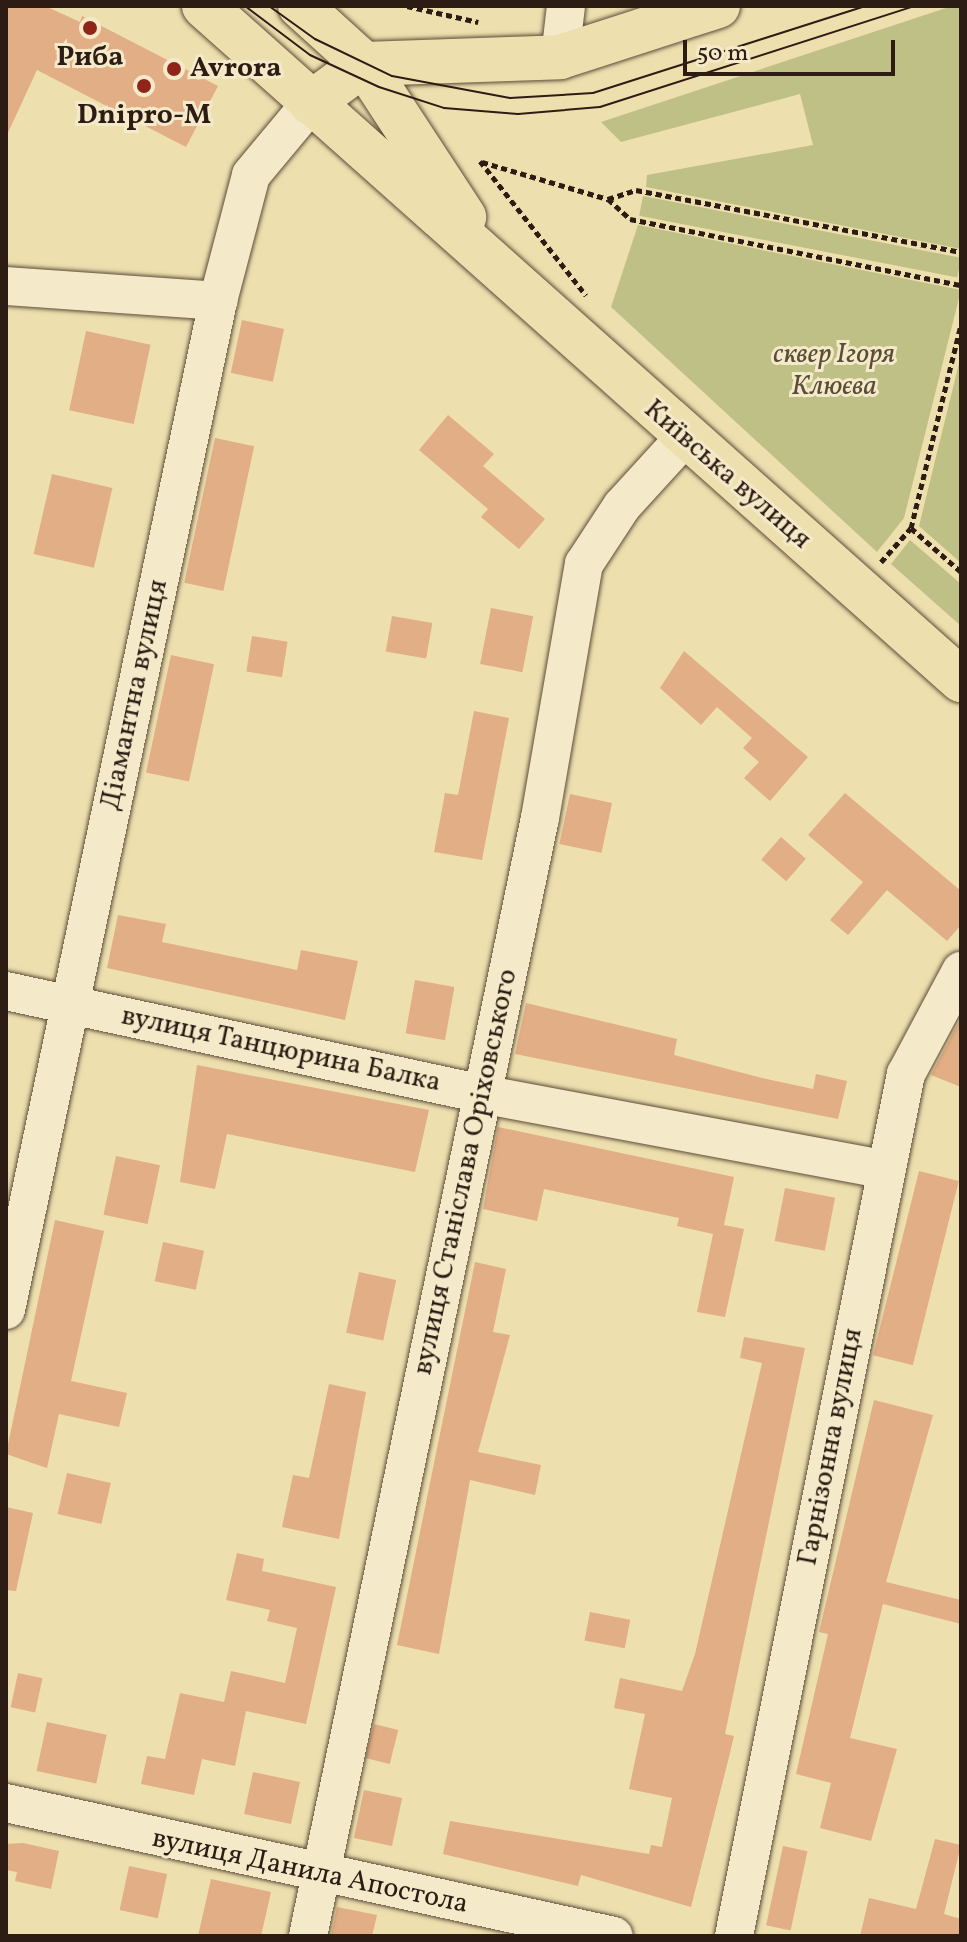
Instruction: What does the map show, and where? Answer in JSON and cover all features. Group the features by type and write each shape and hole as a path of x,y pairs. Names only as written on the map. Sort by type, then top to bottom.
{"main road":[{"name":"Київська вулиця","path":"204,6 684,438 961,680"},
{"name":"Київська вулиця","path":"300,6 364,64 496,266"},
{"path":"311,103 364,64 560,57 718,6"}],"street":[{"path":"560,57 566,6"},
{"name":"Діамантна вулиця","path":"6,1310 218,301 251,175 311,103"},
{"path":"6,286 218,301"},
{"name":"вулиця Станіслава Оріховського","path":"308,1936 481,1094 584,564 622,506 684,438"},
{"name":"Гарнізонна вулиця","path":"734,1936 906,1074 961,971"},
{"name":"вулиця Танцюрина Балка","path":"6,991 481,1094 886,1170"},
{"name":"вулиця Данила Апостола","path":"6,1803 321,1877 614,1936"}],"path":[{"path":"407,6 485,23"},
{"path":"590,299 480,161 608,199 630,219 961,285"},
{"path":"608,199 636,190 961,252"},
{"path":"870,552 882,562 911,528 961,325"},
{"path":"911,528 961,572"}],"green space":[{"path":"952,6 961,6 961,249 646,187 647,175 813,145 800,94 621,142 601,122"},
{"path":"643,196 961,258 957,277 639,216"},
{"name":"сквер Ігоря Клюєва","path":"638,225 961,290 904,518 877,552 611,307"},
{"name":"сквер Ігоря Клюєва","path":"961,355 961,563 919,526"},
{"path":"910,540 961,584 961,626 891,564"}],"building":[{"path":"6,6 45,6 80,22 82,16 218,86 186,147 37,70 6,137"},
{"path":"242,320 284,329 273,382 231,373"},
{"path":"86,331 151,345 134,424 69,410"},
{"path":"448,415 494,454 483,466 545,519 519,549 481,517 488,509 419,450"},
{"path":"215,438 254,446 223,591 184,583"},
{"path":"52,474 112,488 94,568 34,554"},
{"path":"491,608 533,616 522,672 480,664"},
{"path":"392,616 432,623 426,659 386,651"},
{"path":"252,636 288,642 282,677 246,672"},
{"path":"684,651 808,757 770,801 744,778 759,762 743,748 752,738 717,707 701,725 660,688"},
{"path":"171,655 214,664 189,782 146,772"},
{"path":"474,711 509,718 482,860 434,852 445,793 458,795"},
{"path":"845,793 961,891 961,925 947,941 887,890 848,935 830,920 863,882 808,835"},
{"path":"570,794 612,803 601,853 559,844"},
{"path":"781,837 806,859 786,881 761,860"},
{"path":"118,915 166,924 162,942 297,970 301,950 358,961 345,1020 107,968"},
{"path":"415,980 454,987 445,1040 406,1033"},
{"path":"526,1003 677,1039 674,1055 762,1078 813,1089 816,1074 847,1081 838,1119 515,1054"},
{"path":"961,1018 961,1087 931,1075"},
{"path":"197,1065 429,1110 415,1172 227,1134 215,1189 180,1182"},
{"path":"498,1127 734,1177 724,1225 744,1229 725,1317 697,1312 713,1234 677,1226 679,1218 544,1189 537,1221 483,1209"},
{"path":"116,1156 160,1165 148,1224 104,1215"},
{"path":"919,1171 959,1181 913,1365 873,1355"},
{"path":"785,1188 835,1198 825,1251 775,1241"},
{"path":"55,1220 104,1231 71,1381 127,1393 119,1427 59,1414 47,1468 6,1454"},
{"path":"163,1242 204,1251 196,1290 155,1281"},
{"path":"475,1262 506,1269 493,1332 510,1335 478,1452 541,1465 535,1495 470,1480 439,1654 397,1645"},
{"path":"359,1272 396,1280 383,1341 346,1333"},
{"path":"744,1337 805,1348 725,1734 734,1736 691,1907 581,1875 578,1886 443,1854 450,1821 649,1854 651,1845 662,1847 672,1798 629,1789 645,1714 614,1708 620,1678 682,1691 695,1654 762,1363 740,1358"},
{"path":"329,1384 366,1392 339,1539 282,1527 293,1475 309,1478"},
{"path":"874,1400 933,1415 886,1582 961,1600 961,1624 883,1604 850,1738 897,1749 871,1841 820,1828 831,1783 796,1774 828,1634 819,1632"},
{"path":"67,1473 111,1483 101,1524 58,1514"},
{"path":"6,1507 33,1513 16,1591 6,1590"},
{"path":"237,1553 264,1559 262,1571 336,1587 306,1724 246,1711 235,1766 202,1759 194,1795 141,1784 147,1756 165,1759 180,1693 224,1702 231,1671 285,1683 297,1628 267,1621 270,1610 226,1600"},
{"path":"590,1612 630,1620 625,1648 584,1640"},
{"path":"18,1673 42,1678 35,1712 11,1707"},
{"path":"47,1722 107,1735 96,1784 37,1771"},
{"path":"374,1724 398,1730 390,1764 366,1758"},
{"path":"253,1772 300,1782 291,1824 244,1814"},
{"path":"364,1790 402,1798 392,1846 354,1838"},
{"path":"935,1839 961,1845 944,1914 961,1919 961,1936 860,1936 869,1898 916,1909"},
{"path":"23,1843 59,1851 51,1889 15,1881 17,1872 6,1870 6,1844"},
{"path":"783,1846 807,1851 791,1930 766,1925"},
{"path":"129,1866 167,1874 158,1918 120,1910"},
{"path":"211,1879 271,1892 261,1936 198,1936"},
{"path":"337,1907 377,1915 372,1936 331,1936"}],"tram line":[{"path":"245,6 310,55 379,87 444,108 518,114 600,107 914,6"},
{"path":"269,6 315,39 392,76 510,98 593,93 865,6"}],"place":[{"name":"Риба","path":"90,28"},
{"name":"Avrora","path":"174,69"},
{"name":"Dnipro-M","path":"144,86"}]}
